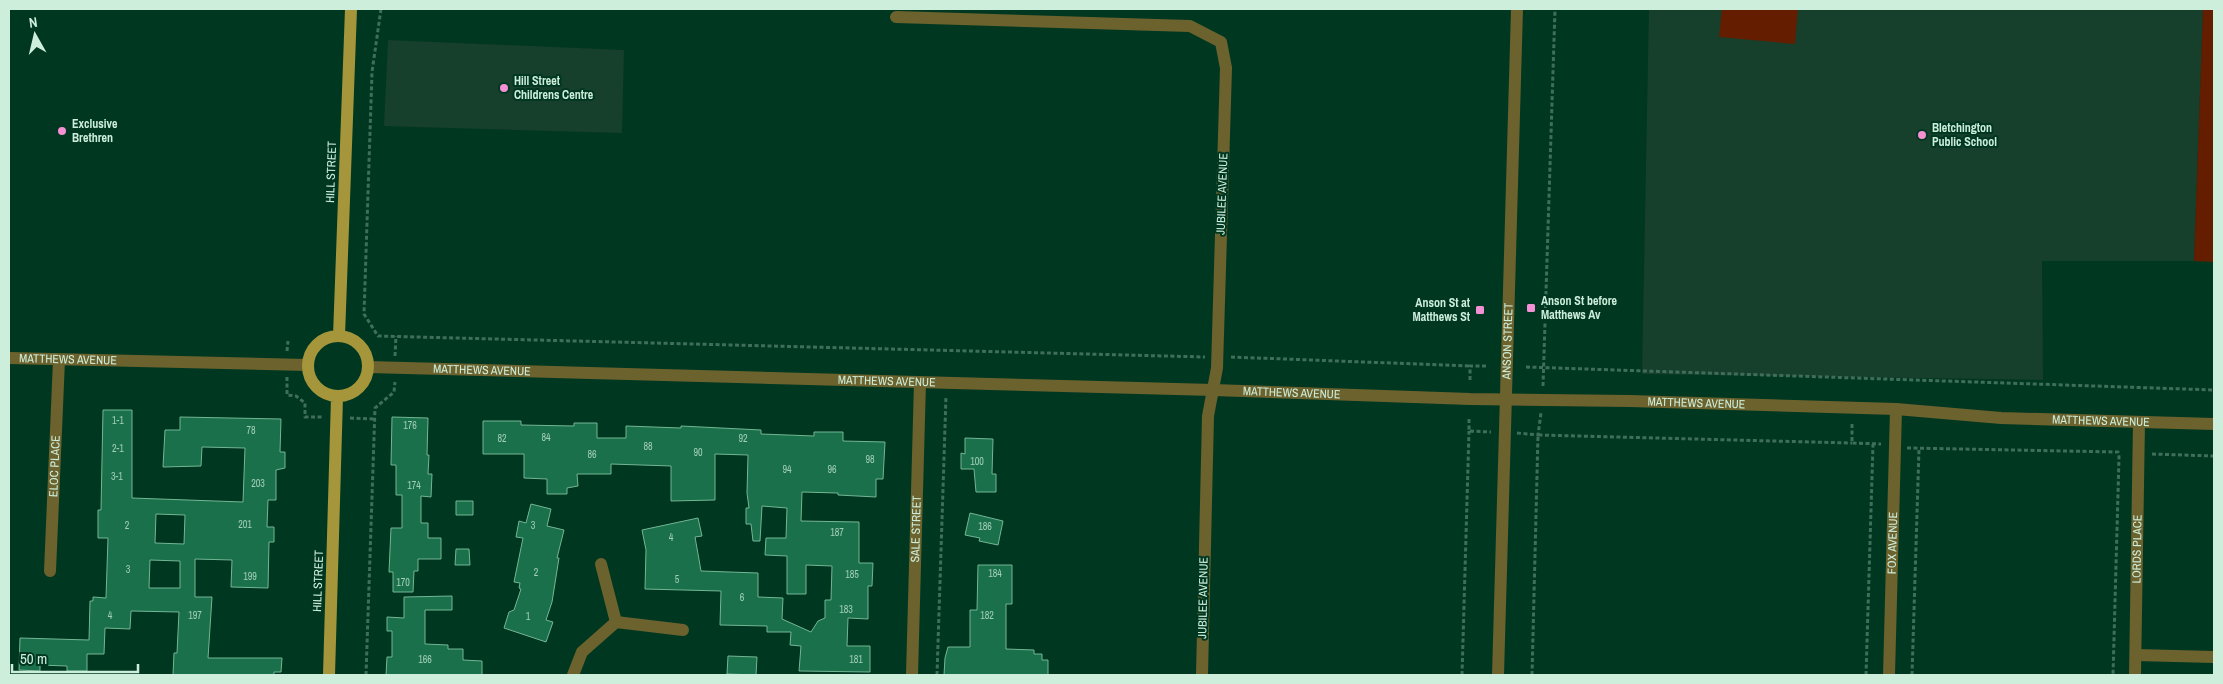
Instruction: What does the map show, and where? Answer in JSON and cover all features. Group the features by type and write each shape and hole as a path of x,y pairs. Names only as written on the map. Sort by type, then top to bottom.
{"main road":[{"name":"HILL STREET","path":"339,336 351,9"},
{"path":"339,336 356,342 367,358 368,367 362,385 355,391 337,397 327,395 312,383 307,365 314,347 328,338 339,336"},
{"name":"HILL STREET","path":"329,675 337,397"}],"street":[{"name":"ANSON STREET","path":"1498,675 1517,9"},
{"name":"JUBILEE AVENUE","path":"896,17 1190,26 1221,42 1226,68 1217,357 1208,416 1202,675"},
{"name":"MATTHEWS AVENUE","path":"9,358 307,365"},
{"name":"ELOC PLACE","path":"50,571 59,360"},
{"name":"MATTHEWS AVENUE","path":"368,367 1506,400 1630,401 1896,409 2001,418 2214,424"},
{"name":"SALE STREET","path":"912,675 920,382"},
{"name":"FOX AVENUE","path":"1889,675 1896,409"},
{"name":"LORDS PLACE","path":"2135,675 2139,422"},
{"path":"601,564 616,622"},
{"path":"573,675 582,652 616,622 683,630"},
{"path":"2136,655 2214,657"}],"path":[{"path":"381,9 372,72 364,314 378,336 1217,357 1487,366"},
{"path":"1544,368 1554,9"},
{"path":"366,675 374,419 375,408 394,392 396,336"},
{"path":"288,341 286,395 296,396 305,403 305,417 374,419"},
{"path":"1470,366 1470,380"},
{"path":"1526,368 2214,390"},
{"path":"937,675 945,403 949,383"},
{"path":"1462,675 1469,418"},
{"path":"1852,424 1852,443"},
{"path":"1469,431 1484,432"},
{"path":"1532,675 1538,435 1852,443 1919,449 1936,447 2118,452 2113,675"},
{"path":"1866,675 1873,444"},
{"path":"1912,675 1919,449"},
{"path":"2119,457 2138,454 2214,456"}],"shaded area":[{"name":"Bletchington Public School","path":"1649,9 2203,9 2194,261 2042,261 2043,380 1642,374"},
{"path":"1722,9 1798,9 1795,44 1719,37"},
{"path":"2203,9 2214,9 2214,262 2194,261"},
{"name":"Hill Street Childrens Centre","path":"388,40 624,50 622,133 384,126"}],"building":[{"path":"103,410 132,410 132,498 243,502 245,448 202,447 201,466 163,467 165,430 180,430 180,417 281,419 280,452 285,452 285,468 276,470 276,500 268,500 267,527 274,527 274,542 269,542 268,588 231,587 232,560 195,559 195,597 212,597 208,658 282,658 281,672 274,672 274,675 173,675 174,653 177,653 179,612 131,611 130,629 105,628 104,654 87,654 87,671 67,671 67,666 40,665 40,671 19,670 20,638 89,640 90,601 93,601 93,597 106,598 108,538 98,538 98,510 101,510","holes":["156,514 185,515 184,544 155,543","150,560 180,561 180,588 149,588"]},
{"path":"392,417 428,418 427,455 429,455 428,474 432,474 431,497 421,496 421,523 428,523 428,538 441,538 441,559 418,559 418,571 414,571 413,592 393,592 393,572 389,572 391,528 402,528 402,495 396,495 396,465 391,465"},
{"path":"483,421 521,421 521,425 574,426 574,423 597,423 597,438 626,438 626,426 681,428 681,426 761,430 761,434 814,436 814,432 843,432 843,441 885,442 883,479 876,479 876,497 802,492 801,521 859,522 859,563 873,563 872,586 868,586 868,619 848,618 847,646 870,646 870,672 799,671 801,646 790,645 791,632 767,632 767,626 720,625 721,591 645,589 646,550 642,530 698,518 702,536 695,537 701,571 758,573 758,597 783,598 782,619 811,632 818,621 825,618 825,600 831,600 832,566 806,565 806,594 787,594 787,556 765,555 766,538 786,538 787,508 762,506 760,541 753,541 751,524 746,524 746,508 749,508 747,493 748,455 715,454 715,500 671,501 671,466 611,464 611,474 577,474 578,486 567,488 567,494 547,494 547,479 524,478 524,454 483,454"},
{"path":"965,438 993,439 992,474 996,474 996,492 976,492 974,469 961,469 961,453 965,454"},
{"path":"456,501 473,501 473,515 456,515"},
{"path":"531,504 551,509 547,526 564,530 557,558 559,558 552,602 546,620 553,622 546,642 504,628 509,612 514,610 521,589 519,588 520,583 514,582 523,538 516,537 519,521 526,523"},
{"path":"970,513 1003,521 998,545 979,541 980,538 965,535"},
{"path":"456,549 469,549 470,565 455,565"},
{"path":"978,565 1012,565 1012,604 1006,604 1006,649 1034,650 1034,654 1042,654 1042,660 1048,660 1048,675 944,675 948,647 970,647 970,610 977,610"},
{"path":"452,596 452,610 425,610 425,644 448,645 448,649 463,649 463,660 482,661 482,675 386,675 387,657 392,657 392,631 387,631 387,617 404,618 404,597"},
{"path":"728,656 757,657 756,675 727,674"}],"place":[{"name":"Hill Street Childrens Centre","path":"504,88"},
{"name":"Exclusive Brethren","path":"62,131"},
{"name":"Bletchington Public School","path":"1922,135"},
{"name":"Anson St before Matthews Av","path":"1531,308"},
{"name":"Anson St at Matthews St","path":"1480,310"}]}
